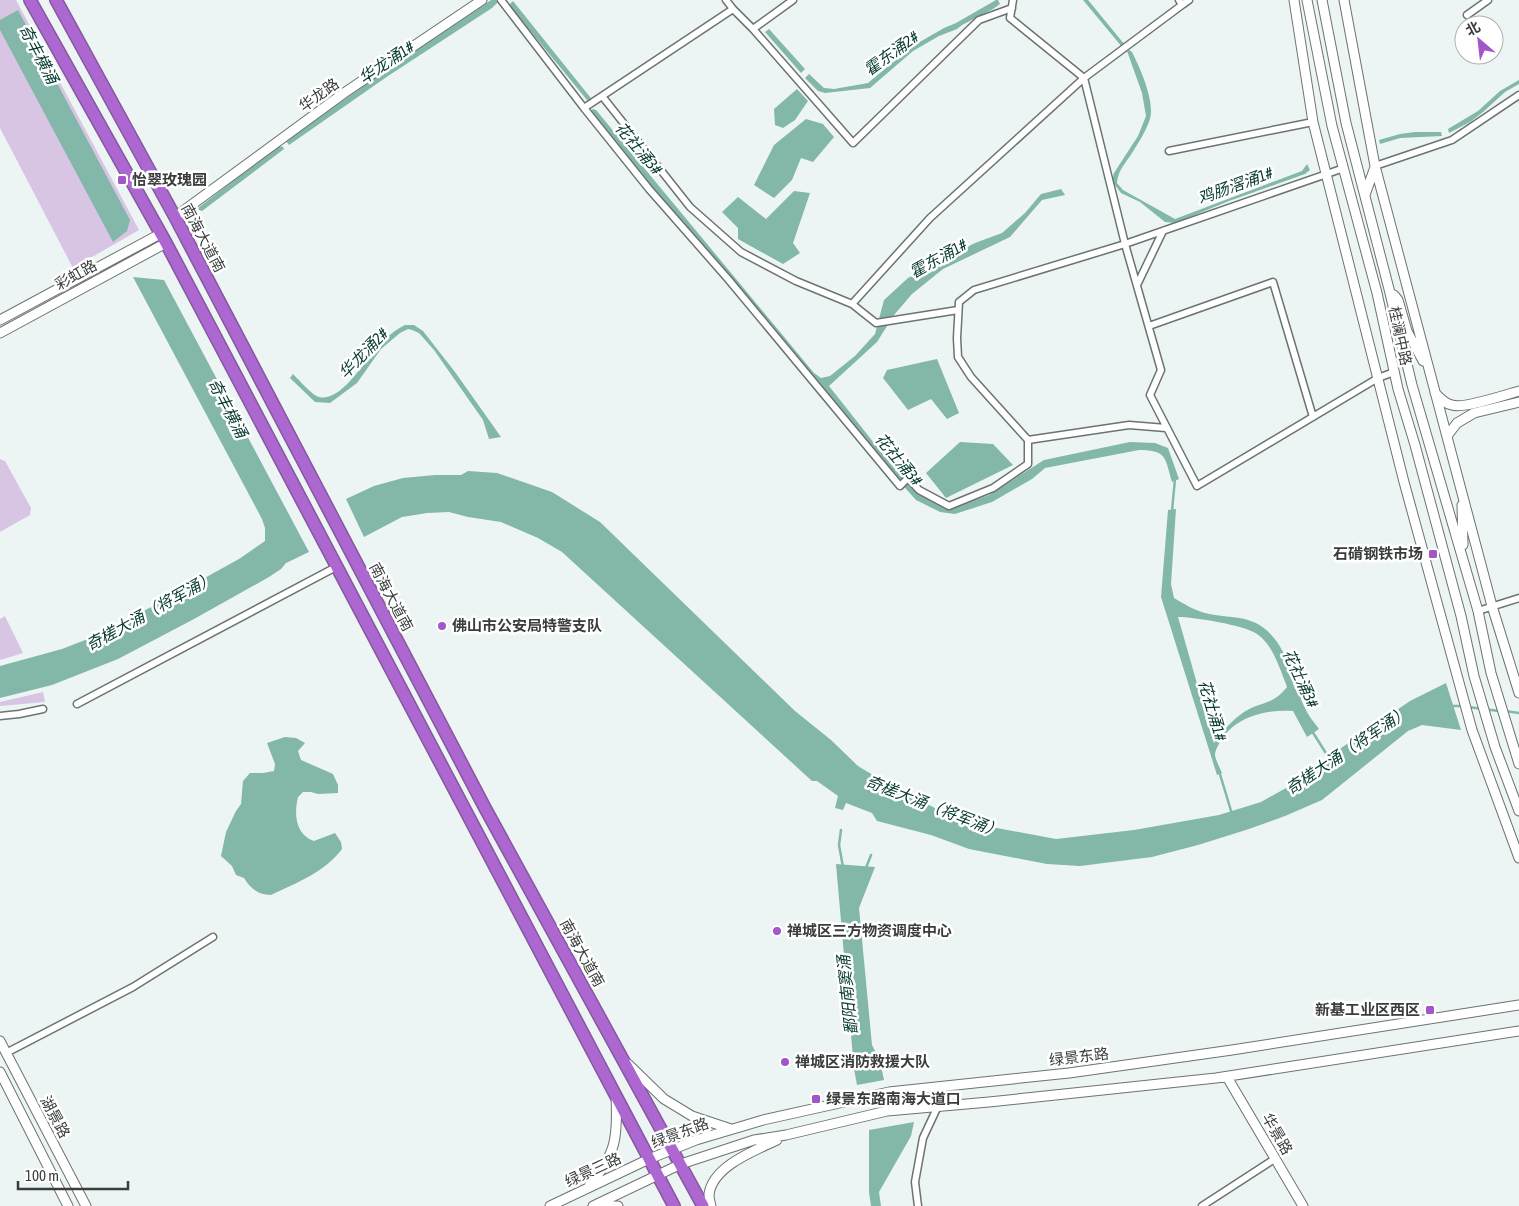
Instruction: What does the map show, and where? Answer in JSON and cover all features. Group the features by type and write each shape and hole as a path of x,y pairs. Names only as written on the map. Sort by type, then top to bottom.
{"highway":[{"path":"30,0 163,238 674,1206"},
{"name":"南海大道南","path":"56,0 175,217 485,808 703,1206"}],"main road":[{"path":"1294,0 1313,122 1404,482 1472,730 1519,858"},
{"name":"桂澜中路","path":"1308,0 1332,126 1377,292 1394,372 1461,616 1474,676 1495,747 1519,811"},
{"name":"桂澜中路","path":"1322,0 1346,123 1412,385 1478,611 1491,673 1519,764"},
{"path":"1344,0 1375,166 1492,606 1519,693"},
{"name":"华龙路","path":"175,217 344,93 477,1"},
{"path":"1365,195 1375,166"},
{"name":"彩虹路","path":"0,320 145,241 163,238"},
{"name":"彩虹路","path":"0,333 150,250 163,238"},
{"path":"1389,289 1398,300 1407,332 1430,372"},
{"path":"1435,393 1444,402 1453,406 1478,402 1519,391"},
{"path":"1474,413 1469,410 1469,407 1478,402"},
{"path":"1447,436 1457,423 1474,413 1519,402"},
{"path":"1462,494 1462,539 1465,565"},
{"name":"绿景东路","path":"649,1159 672,1149 763,1120 889,1092 1069,1073 1232,1050 1519,1004"},
{"name":"绿景东路","path":"657,1176 681,1164 754,1140 786,1135 887,1111 1227,1077 1519,1031"},
{"name":"湖景路","path":"0,1041 86,1206"},
{"path":"625,1061 664,1099 692,1116 732,1129"},
{"name":"湖景路","path":"0,1072 68,1206"},
{"name":"华景路","path":"1227,1077 1303,1206"},
{"path":"586,1189 604,1168 613,1147 618,1127 616,1097"},
{"path":"711,1206 709,1195 718,1174 741,1157 786,1135"},
{"name":"绿景三路","path":"550,1206 649,1159"},
{"path":"594,1205 657,1176"},
{"path":"594,1205 618,1206"}],"street":[{"path":"501,0 588,105 649,189 728,279 863,442 903,483 908,478 919,490 949,506 993,488 1028,464 1028,440 971,377 958,357 959,302 974,290 1125,244 1344,168"},
{"path":"726,0 853,143 979,20 1012,8"},
{"path":"753,29 793,0"},
{"path":"1014,0 1010,18 1084,78 1125,244 1161,370 1150,395 1197,486 1378,378 1394,372"},
{"path":"852,304 930,218 1084,78 1180,3 1189,0"},
{"path":"1467,15 1488,0"},
{"path":"588,105 733,8"},
{"path":"1375,166 1452,140 1519,95"},
{"path":"602,96 690,207 741,252 796,281 852,304 876,323 958,310"},
{"path":"1169,151 1313,122"},
{"path":"1137,285 1163,231"},
{"path":"1149,326 1274,282 1313,417"},
{"path":"1028,440 1129,426 1166,428"},
{"path":"77,704 336,567"},
{"path":"1478,611 1519,598"},
{"path":"0,716 43,709"},
{"path":"6,1053 133,987 213,937"},
{"path":"918,1206 915,1182 923,1138 938,1106"},
{"path":"1202,1206 1276,1158"}],"shaded area":[{"path":"0,0 16,0 139,230 73,268 0,128"},
{"path":"0,459 5,461 31,508 30,515 0,532"},
{"path":"5,616 23,653 0,660 0,619"},
{"path":"43,692 45,702 0,706 0,702"}],"water":[{"path":"491,0 498,2 492,8 388,76 289,145 286,141 390,67"},
{"path":"996,0 1000,4 993,9 913,51 870,88 825,93 818,91 805,78 809,74 824,88 834,89 868,83 911,47"},
{"path":"1083,0 1088,0 1125,45 1122,47"},
{"path":"513,1 592,100 587,100 509,5"},
{"name":"奇丰横涌","path":"18,10 130,220 127,231 113,242 0,30 0,20"},
{"path":"769,29 805,69 801,73 765,32"},
{"path":"1127,51 1132,52 1143,75 1149,94 1151,112 1144,132 1119,174 1117,183 1123,190 1175,219 1302,171 1307,164 1310,170 1305,174 1229,201 1175,223 1165,222 1140,202 1121,193 1112,181 1114,173 1138,136 1146,116 1142,93"},
{"path":"1519,80 1519,84 1505,92 1470,122 1449,133 1448,129 1478,111 1500,91"},
{"path":"797,89 808,101 795,120 783,128 775,125 774,109"},
{"path":"596,110 814,373 821,378 830,376 855,356 875,334 884,300 908,278 975,243 1002,233 1025,213 1041,194 1061,189 1065,195 1042,200 1010,237 943,269 912,294 894,315 877,342 829,386 889,462 916,491 941,505 964,504 989,495 1044,460 1130,442 1155,443 1168,448 1179,479 1172,482 1166,461 1160,454 1148,450 1139,450 1045,468 1032,479 992,502 955,514 940,512 916,500 860,438 591,114 590,111"},
{"path":"806,119 823,124 834,137 813,162 801,158 792,180 774,198 754,185 774,145"},
{"path":"1415,132 1441,132 1442,136 1400,138 1380,144 1379,140"},
{"path":"279,146 284,149 202,211 199,210 198,208"},
{"path":"794,191 810,193 793,243 800,253 783,264 738,239 738,228 722,212 738,197 766,219"},
{"name":"奇丰横涌","path":"133,277 164,280 309,552 286,563 269,577 118,659 52,685 0,698 0,666 62,649 93,637 239,559 265,541 265,528 262,519"},
{"path":"405,325 414,325 423,331 501,437 489,439 483,420 434,350 419,333 412,330 408,329 400,333 381,349 357,383 330,403 315,402 290,378 293,374 319,397 327,397 336,393 352,379 387,337"},
{"path":"937,359 959,413 947,419 931,399 908,410 883,378 887,370"},
{"path":"960,442 993,444 1013,465 946,498 926,473"},
{"path":"468,471 497,473 552,492 600,522 795,711 831,740 858,766 896,789 935,808 986,826 1056,839 1134,830 1219,815 1261,802 1304,778 1310,770 1322,761 1410,701 1446,683 1461,730 1422,725 1408,731 1322,800 1249,829 1152,857 1080,866 1047,864 969,849 931,835 877,821 872,813 846,803 843,810 835,808 838,796 817,781 812,781 562,552 538,538 501,522 449,512 402,517 364,537 346,499 374,486 403,478 461,475"},
{"path":"1176,509 1171,584 1174,598 1193,609 1205,613 1255,622 1270,634 1284,654 1306,710 1319,729 1307,737 1293,711 1273,711 1243,720 1227,733 1217,748 1215,755 1222,773 1217,775 1161,597 1168,510","holes":["1178,617 1231,625 1257,634 1271,650 1287,687 1282,693 1271,700 1240,715 1214,743"]},
{"path":"285,737 296,738 305,743 298,751 301,760 333,774 338,785 338,793 318,794 303,792 298,797 297,823 303,834 314,841 335,833 341,842 342,849 319,870 271,895 255,890 244,878 236,875 232,866 221,856 226,832 241,804 243,781 250,773 274,771 275,764 267,743"},
{"path":"836,864 875,867 859,908 872,1045 880,1061 884,1080 857,1085 854,1069"},
{"path":"914,1122 911,1136 879,1192 881,1206 871,1206 869,1192 869,1130"}],"waterway":[{"name":"花社涌3#","path":"1172,511 1175,479"},
{"name":"奇槎大涌（将军涌）","path":"1450,706 1462,706"},
{"name":"奇槎大涌（将军涌）","path":"1468,707 1499,711"},
{"name":"奇槎大涌（将军涌）","path":"1505,711 1519,713"},
{"name":"花社涌3#","path":"1312,731 1329,758"},
{"name":"花社涌1#","path":"1219,771 1232,814"},
{"name":"鄱阳南窦涌","path":"841,830 839,845 843,867"},
{"name":"鄱阳南窦涌","path":"866,868 871,855"}],"place":[{"name":"怡翠玫瑰园","path":"122,180"},
{"name":"石𬒔钢铁市场","path":"1433,554"},
{"name":"佛山市公安局特警支队","path":"442,626"},
{"name":"禅城区三方物资调度中心","path":"777,931"},
{"name":"新基工业区西区","path":"1430,1010"},
{"name":"禅城区消防救援大队","path":"785,1062"},
{"name":"绿景东路南海大道口","path":"816,1099"}],"water label":[{"name":"霍东涌2#","path":"891,53"},
{"name":"华龙涌1#","path":"386,62"},
{"name":"鸡肠滘涌1#","path":"1235,185"},
{"name":"霍东涌1#","path":"938,258"},
{"name":"华龙涌2#","path":"363,353"}]}
